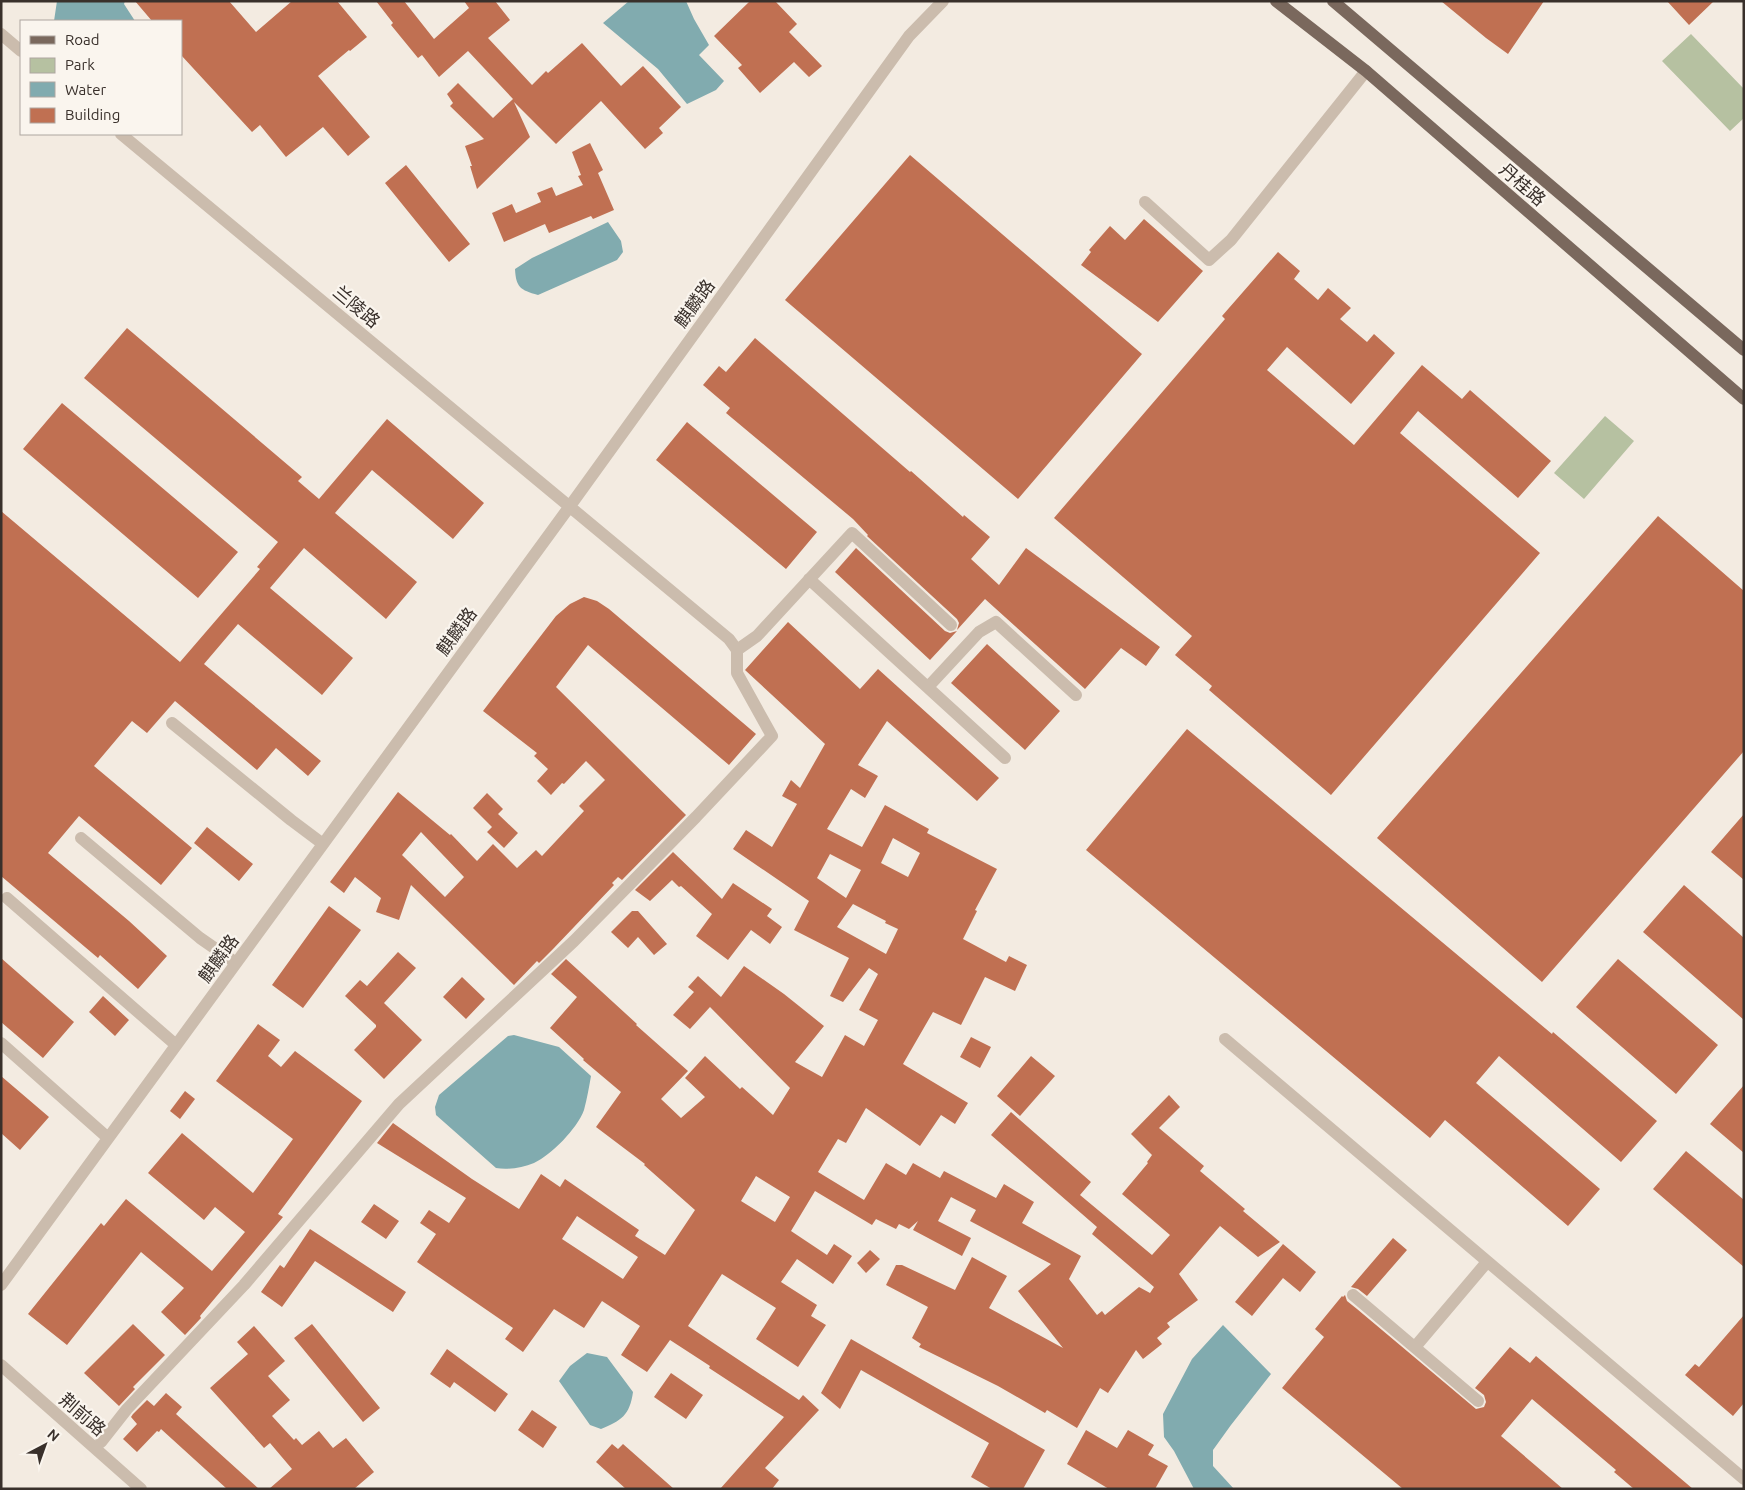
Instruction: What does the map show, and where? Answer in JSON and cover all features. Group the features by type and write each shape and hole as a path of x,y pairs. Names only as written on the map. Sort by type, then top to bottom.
{"main road":[{"name":"丹桂路","path":"1276,1 1366,71 1744,399"},
{"name":"丹桂路","path":"1333,1 1744,350"}],"street":[{"name":"麒麟路","path":"1,1284 570,506 909,36 943,1"},
{"path":"1,34 20,49"},
{"path":"1145,202 1209,260 1232,240 1366,71"},
{"name":"兰陵路","path":"123,135 570,506 728,639 737,650"},
{"path":"101,1442 127,1409 244,1285 400,1104 574,941 696,817 772,736 737,673 737,650 757,636 852,533 952,625"},
{"path":"809,579 1005,758"},
{"path":"928,687 979,632 996,622 1076,696"},
{"path":"172,723 323,844"},
{"path":"81,838 200,938 236,963"},
{"path":"6,898 176,1045"},
{"path":"1224,1039 1744,1479"},
{"path":"1,1043 108,1138"},
{"path":"1415,1347 1487,1262"},
{"path":"1353,1295 1478,1401"},
{"name":"荆前路","path":"1,1365 141,1489"}],"green space":[{"path":"1691,34 1744,89 1744,118 1730,131 1662,61"},
{"path":"1605,416 1634,441 1584,499 1554,473"}],"water":[{"path":"57,1 125,1 124,4 134,20 54,20"},
{"path":"629,1 686,1 709,45 699,55 724,81 716,90 687,104 658,69 603,23"},
{"path":"608,222 621,241 623,252 617,260 538,295 520,287 516,280 515,269 532,258"},
{"path":"514,1035 559,1047 591,1076 581,1117 563,1141 534,1163 510,1169 500,1169 496,1168 436,1115 435,1107 439,1095 508,1036"},
{"path":"1223,1325 1271,1374 1213,1450 1213,1466 1234,1489 1194,1489 1174,1451 1164,1437 1163,1414 1192,1359"},
{"path":"587,1353 607,1357 633,1392 627,1412 619,1420 601,1429 590,1425 559,1381 570,1366"}],"building":[{"path":"135,1 229,1 256,32 292,1 337,1 367,37 318,76 370,137 348,156 323,127 286,157 260,125 252,132 182,56 182,20 151,20"},
{"path":"376,1 404,1 434,39 469,8 464,1 495,1 510,20 488,38 532,85 546,71 548,73 582,43 621,86 643,66 681,107 659,128 663,133 645,149 601,101 556,144 514,102 530,137 477,189 465,146 484,139 450,106 453,103 447,94 458,83 493,118 513,99 468,51 439,77 422,55 418,58 391,25 393,23"},
{"path":"750,1 775,1 797,24 789,32 822,66 809,77 794,62 760,93 738,68 742,65 714,36"},
{"path":"1441,1 1544,1 1508,54"},
{"path":"1667,1 1714,1 1689,25"},
{"path":"590,143 603,170 598,173 614,210 593,219 591,216 549,233 545,224 504,242 492,213 512,204 516,213 541,202 537,193 552,187 556,196 583,185 578,176 581,175 572,152"},
{"path":"910,155 1142,354 1018,499 785,300"},
{"path":"406,165 470,244 449,262 385,183"},
{"path":"1144,219 1203,271 1158,322 1081,265 1091,252 1089,250 1110,226 1125,240"},
{"path":"1278,252 1300,271 1294,279 1318,300 1328,288 1351,308 1340,319 1367,342 1374,334 1395,353 1351,404 1287,347 1267,370 1354,445 1422,365 1462,399 1470,390 1551,461 1518,498 1418,411 1400,433 1540,553 1331,795 1209,690 1212,686 1175,655 1192,636 1054,518 1225,319 1222,316"},
{"path":"127,328 302,477 298,481 319,499 387,419 484,503 453,539 372,470 335,513 417,582 386,619 304,548 270,588 353,658 322,695 238,624 204,664 321,761 308,776 276,748 257,770 175,701 147,733 132,721 94,766 192,848 161,885 79,816 48,853 129,921 167,956 138,989 100,955 98,958 1,876 1,511 180,662 260,569 257,567 278,542 84,378"},
{"path":"755,338 963,517 964,515 990,537 971,559 999,585 1026,548 1160,647 1146,666 1121,648 1085,689 985,599 957,630 959,623 957,619 867,536 853,519 726,413 730,408 703,385 719,366 726,372"},
{"path":"62,403 238,552 198,598 23,449"},
{"path":"687,422 817,532 786,569 656,460"},
{"path":"1658,516 1744,591 1744,751 1542,982 1377,838"},
{"path":"856,548 945,631 950,633 957,631 930,660 835,572"},
{"path":"584,597 597,601 609,609 756,734 729,765 588,645 556,687 686,815 622,880 618,877 612,883 614,885 554,948 539,963 537,961 514,985 411,885 399,920 376,912 381,898 355,877 344,893 330,882 398,792 451,834 477,861 493,844 517,868 536,850 542,856 584,811 579,806 605,780 586,761 551,795 537,781 548,769 534,756 537,753 483,711 556,616 570,604","holes":["421,832 464,877 445,897 402,855"]},
{"path":"788,622 860,689 878,669 999,778 977,801 887,721 858,765 878,776 865,798 851,789 827,829 862,847 885,805 929,829 927,833 997,869 975,910 977,911 963,939 1006,962 1009,956 1027,965 1015,991 985,977 961,1025 933,1012 903,1064 968,1103 955,1124 941,1115 920,1146 866,1108 846,1143 838,1139 818,1172 864,1200 886,1163 906,1175 913,1163 940,1178 944,1171 996,1198 1004,1184 1034,1202 1022,1223 1081,1256 1069,1279 1097,1315 1102,1311 1105,1315 1139,1287 1150,1293 1154,1287 1092,1234 1097,1227 991,1135 1011,1112 1091,1182 1080,1195 1152,1255 1170,1235 1122,1194 1148,1163 1152,1155 1131,1134 1169,1095 1180,1107 1159,1128 1204,1166 1200,1171 1280,1242 1258,1257 1220,1226 1179,1274 1198,1300 1167,1323 1170,1327 1157,1338 1162,1344 1143,1359 1136,1350 1108,1393 1100,1388 1077,1428 1047,1410 1045,1413 998,1386 919,1347 921,1344 912,1338 928,1307 886,1285 896,1265 902,1265 955,1290 972,1257 1007,1276 989,1308 1063,1348 1018,1291 1051,1264 970,1221 976,1210 951,1197 938,1221 971,1238 962,1256 913,1230 918,1221 909,1229 899,1224 896,1229 876,1219 872,1225 815,1191 791,1231 827,1255 834,1244 852,1256 833,1284 797,1259 781,1282 817,1305 811,1316 826,1325 798,1367 756,1339 776,1308 722,1274 688,1326 799,1400 803,1395 819,1410 765,1468 779,1480 772,1489 720,1489 784,1417 670,1340 647,1372 621,1355 640,1326 602,1301 584,1328 554,1309 523,1352 505,1339 513,1328 417,1262 436,1234 420,1223 429,1210 449,1223 466,1198 377,1143 393,1123 472,1179 519,1209 541,1174 560,1187 565,1179 639,1230 635,1236 665,1255 695,1210 645,1164 596,1127 621,1092 583,1060 550,1028 577,997 551,974 566,959 688,1071 661,1099 681,1118 705,1097 685,1078 705,1056 740,1089 742,1087 773,1115 790,1088 710,1007 690,1029 673,1015 694,992 688,987 698,976 721,997 744,966 784,994 824,1026 795,1062 822,1077 845,1035 864,1046 878,1020 859,1010 878,974 869,968 843,1002 830,996 849,958 794,930 809,901 733,849 746,830 772,847 797,804 782,796 791,780 800,788 825,744 745,670","holes":["893,838 920,853 908,877 881,863","830,854 861,870 846,898 817,878","853,904 898,929 886,954 837,927","756,1176 790,1197 775,1222 741,1201","577,1216 638,1257 623,1279 562,1239"]},
{"path":"987,644 1060,711 1025,750 951,683"},
{"path":"1187,729 1552,1034 1553,1032 1657,1121 1621,1162 1499,1056 1476,1083 1600,1189 1568,1226 1445,1120 1430,1138 1086,850"},
{"path":"487,793 503,809 498,814 518,833 504,848 487,832 492,827 473,808"},
{"path":"1744,814 1744,880 1711,852"},
{"path":"207,827 253,864 239,881 194,843"},
{"path":"673,852 722,899 733,883 772,909 767,916 782,927 770,944 751,930 728,960 696,936 712,914 681,886 679,887 672,880 650,901 635,890"},
{"path":"1684,885 1744,938 1744,1020 1643,932"},
{"path":"329,906 361,930 303,1008 272,985"},
{"path":"632,911 638,911 667,944 654,955 638,937 628,948 611,932"},
{"path":"398,952 416,968 384,1003 422,1040 384,1079 354,1050 376,1025 345,996 360,980 367,986"},
{"path":"1,958 74,1022 43,1058 1,1022"},
{"path":"1618,959 1718,1045 1676,1094 1576,1007"},
{"path":"462,977 485,999 466,1019 443,997"},
{"path":"103,996 129,1020 115,1036 89,1012"},
{"path":"258,1024 280,1040 268,1056 281,1067 295,1051 362,1101 278,1214 283,1217 185,1335 161,1312 184,1288 141,1252 67,1345 28,1314 101,1223 104,1226 126,1199 212,1271 245,1232 215,1207 204,1220 148,1173 182,1133 253,1193 293,1139 216,1081"},
{"path":"971,1037 991,1047 980,1068 960,1057"},
{"path":"1031,1056 1055,1076 1020,1116 997,1096"},
{"path":"1,1076 49,1117 20,1150 1,1133"},
{"path":"1744,1085 1744,1153 1710,1124"},
{"path":"185,1091 195,1099 180,1119 170,1111"},
{"path":"1686,1151 1744,1200 1744,1267 1653,1189"},
{"path":"374,1204 399,1221 386,1239 361,1222"},
{"path":"310,1229 406,1292 393,1312 315,1261 282,1307 261,1292 280,1265 284,1268"},
{"path":"1393,1238 1407,1250 1367,1296 1358,1289 1351,1287"},
{"path":"1283,1244 1316,1272 1300,1292 1283,1278 1252,1316 1235,1302"},
{"path":"870,1250 880,1259 866,1273 857,1263"},
{"path":"1345,1295 1347,1301 1476,1409 1484,1407 1486,1402 1484,1395 1475,1388 1510,1347 1530,1363 1536,1356 1693,1489 1634,1489 1614,1472 1616,1470 1532,1399 1501,1436 1563,1489 1403,1489 1282,1388 1324,1337 1315,1329 1342,1296"},
{"path":"1744,1315 1744,1403 1733,1416 1685,1375 1695,1364 1699,1367"},
{"path":"133,1324 165,1355 133,1387 135,1389 119,1406 84,1373"},
{"path":"312,1324 380,1408 363,1422 294,1338"},
{"path":"254,1326 285,1361 268,1376 290,1400 272,1416 294,1440 296,1438 302,1445 319,1431 333,1448 346,1438 374,1472 354,1489 269,1489 292,1469 270,1443 264,1448 210,1388 248,1354 237,1342"},
{"path":"851,1339 1045,1450 1023,1489 992,1489 971,1477 989,1443 861,1370 840,1409 821,1393"},
{"path":"447,1349 508,1394 495,1412 454,1382 450,1388 430,1374"},
{"path":"671,1373 703,1395 686,1419 654,1397"},
{"path":"166,1393 182,1407 176,1414 259,1489 227,1489 161,1429 137,1452 123,1439 137,1424 131,1417 133,1414 147,1400 154,1406"},
{"path":"532,1410 557,1427 543,1448 518,1430"},
{"path":"1086,1430 1117,1448 1128,1430 1154,1445 1148,1455 1168,1466 1155,1489 1109,1489 1067,1464"},
{"path":"612,1444 618,1449 623,1444 674,1489 626,1489 596,1462"}]}
